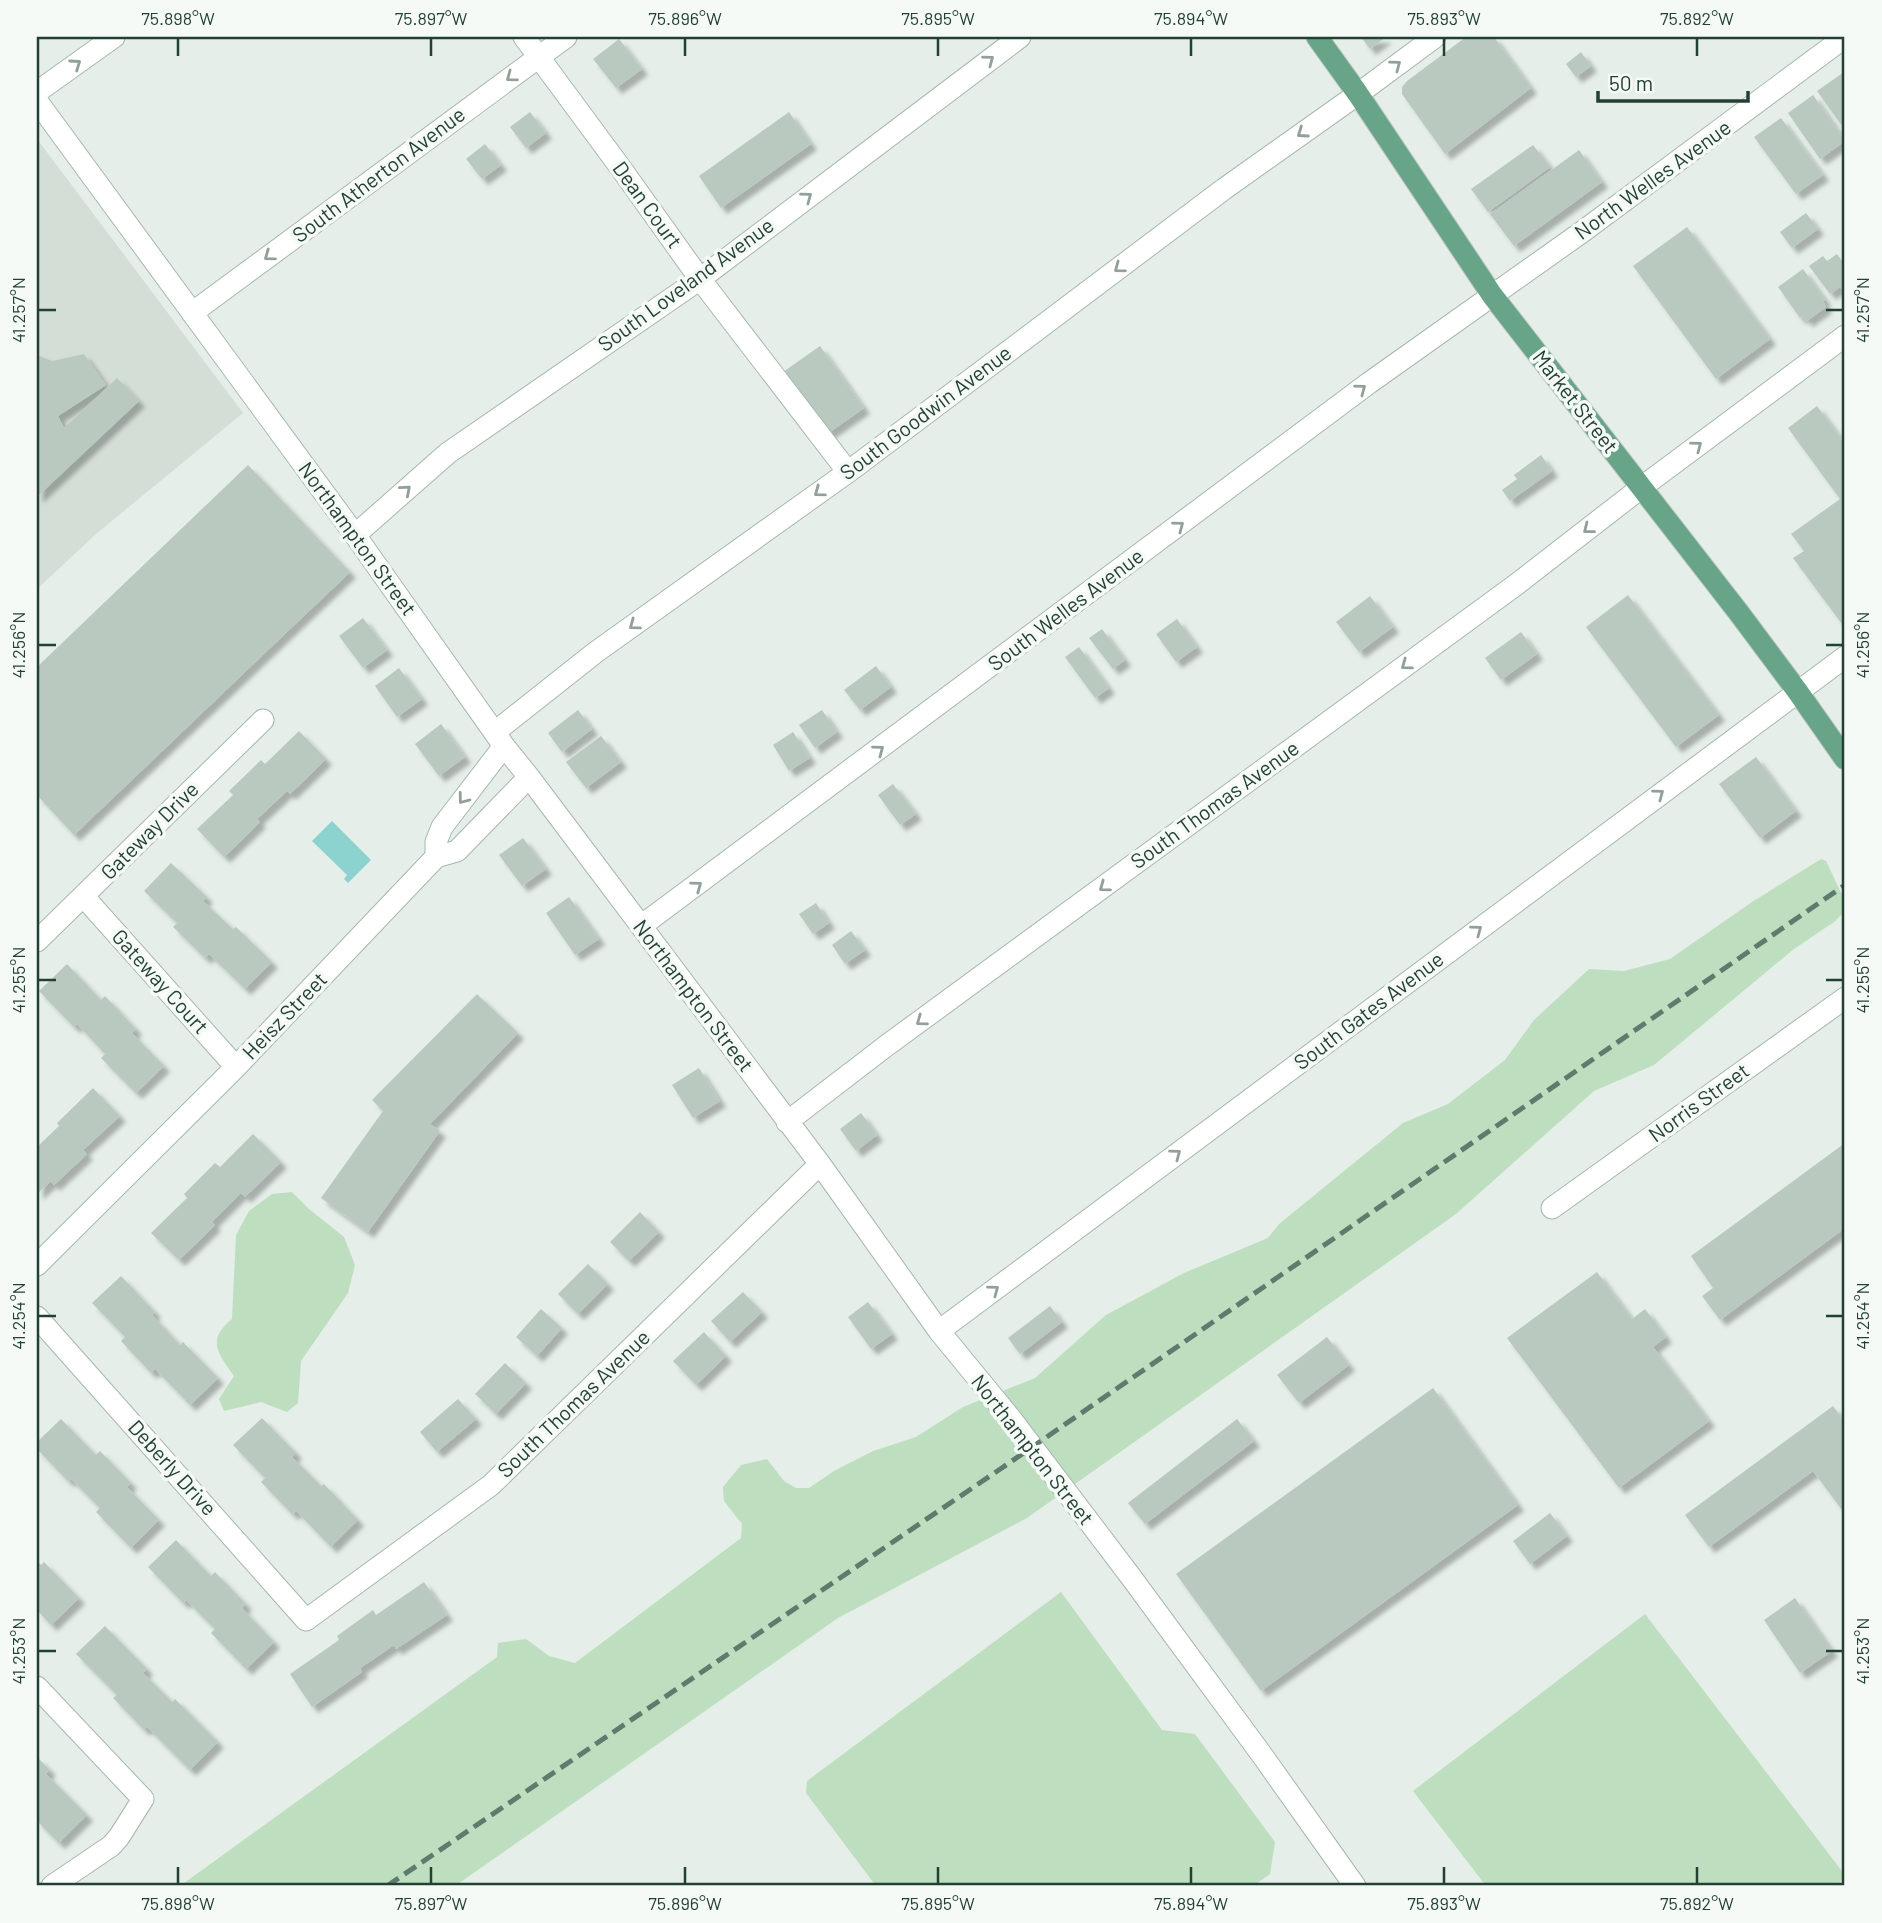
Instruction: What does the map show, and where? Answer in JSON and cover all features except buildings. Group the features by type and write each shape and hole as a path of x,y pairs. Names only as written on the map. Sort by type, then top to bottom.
{"main road":[{"name":"Market Street","path":"1317,37 1492,295 1798,692 1845,759"}],"street":[{"path":"37,92 114,37"},
{"name":"Dean Court","path":"524,37 700,279 848,471"},
{"name":"South Atherton Avenue","path":"192,313 566,37"},
{"name":"South Loveland Avenue","path":"355,535 448,453 700,279 1020,37"},
{"name":"South Goodwin Avenue","path":"499,739 596,652 848,471 1224,189 1434,37"},
{"name":"North Welles Avenue","path":"1492,295 1720,131 1845,37"},
{"name":"Northampton Street","path":"37,101 355,535 499,739 820,1164 939,1331 1012,1420 1139,1588 1355,1886"},
{"name":"South Welles Avenue","path":"642,926 1369,383 1492,295"},
{"name":"South Thomas Avenue","path":"787,1122 1517,584 1642,487 1845,337"},
{"name":"South Gates Avenue","path":"939,1331 1845,657"},
{"name":"Gateway Drive","path":"37,941 263,720"},
{"name":"Heisz Street","path":"37,1265 236,1067 436,857 436,842 442,827 499,739"},
{"path":"436,857 457,850 528,777"},
{"name":"Gateway Court","path":"84,897 236,1067"},
{"name":"Norris Street","path":"1552,1208 1845,998"},
{"name":"South Thomas Avenue","path":"306,1620 491,1485 820,1164"},
{"name":"Deberly Drive","path":"37,1317 306,1620"},
{"path":"37,1688 143,1799 111,1846 52,1886"}],"shaded area":[{"path":"37,139 243,413 96,534 37,589"}],"green space":[{"path":"1821,859 1826,861 1843,897 1845,911 1834,922 1794,949 1654,1065 1594,1091 1456,1214 1027,1518 838,1618 455,1886 180,1886 497,1657 498,1643 526,1639 549,1656 575,1663 741,1538 742,1524 724,1501 723,1487 741,1465 767,1459 784,1481 796,1488 809,1488 834,1471 873,1451 916,1437 963,1407 1035,1378 1106,1315 1184,1273 1268,1238 1279,1224 1403,1123 1448,1104 1505,1060 1534,1020 1589,969 1624,971 1670,959 1752,902"},
{"path":"292,1192 344,1237 355,1265 348,1293 301,1361 298,1403 287,1412 261,1402 224,1411 219,1399 234,1376 219,1353 217,1340 232,1319 236,1235 249,1211 272,1194"},
{"path":"1061,1592 1162,1730 1195,1734 1275,1842 1270,1874 1253,1886 876,1886 806,1793 807,1781"},
{"path":"1645,1614 1845,1875 1835,1886 1486,1886 1413,1791"}],"water":[{"path":"332,821 371,860 348,883 344,879 347,875 312,841"}],"railway":[{"path":"387,1886 1012,1461 1845,885"}]}
